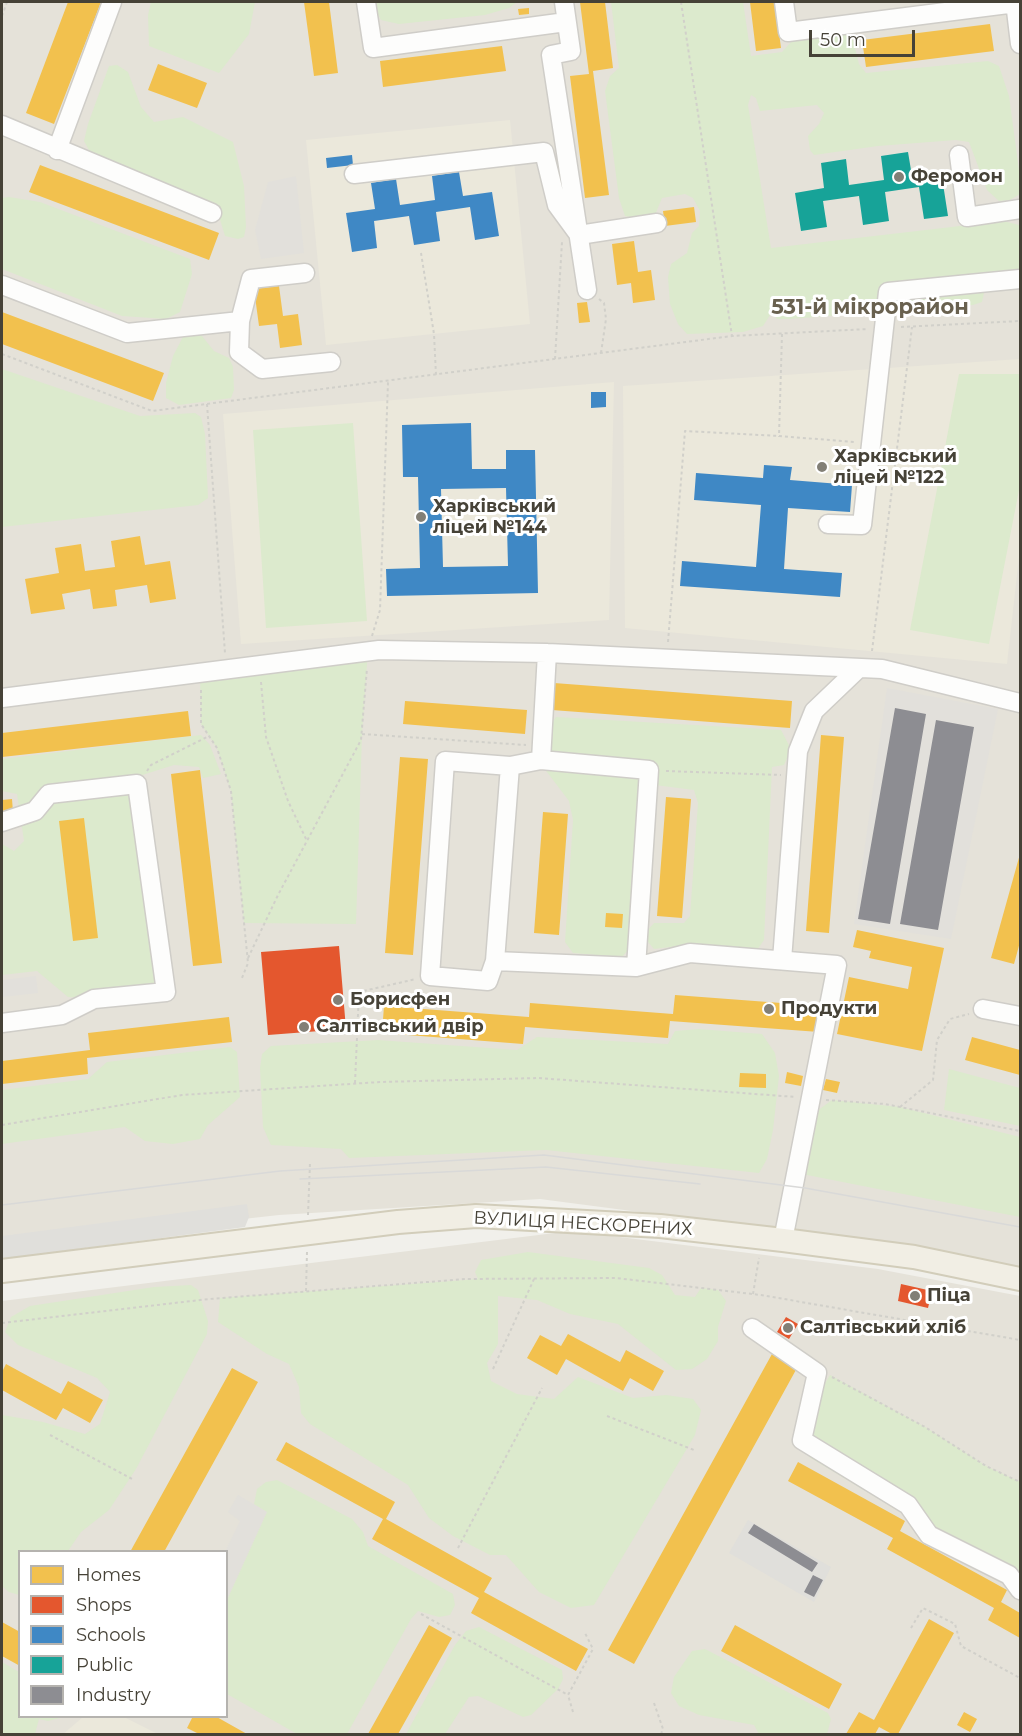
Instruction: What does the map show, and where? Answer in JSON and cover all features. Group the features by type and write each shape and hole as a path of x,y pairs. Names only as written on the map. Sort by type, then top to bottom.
{"main road":[{"name":"ВУЛИЦЯ НЕСКОРЕНИХ","path":"2,1271 386,1223 476,1216 660,1226 783,1240 914,1257 1020,1279"}],"lane":[{"path":"57,150 112,2"},
{"path":"366,2 373,48 566,21"},
{"path":"564,2 571,51 551,55 575,230 588,290"},
{"path":"784,2 788,32 1016,2 1020,44"},
{"path":"2,125 57,150 212,213"},
{"path":"354,174 544,152 557,205 575,230"},
{"path":"959,155 967,217 1020,209"},
{"path":"575,230 657,223"},
{"path":"305,273 251,279 240,321 239,352 262,369 331,362"},
{"path":"828,524 862,525 888,292 1020,279"},
{"path":"2,285 127,333 240,321"},
{"path":"2,698 368,650 547,653 864,668 1020,703"},
{"path":"541,753 547,653"},
{"path":"782,960 798,751 814,711 864,668"},
{"path":"510,766 495,961 488,981 430,976 445,761 510,766 541,753 648,770 636,967"},
{"path":"2,822 35,811 49,794 137,784 166,992 94,999 62,1015 2,1023"},
{"path":"495,961 636,967 690,952 837,965 783,1240"},
{"path":"983,1009 1020,1016"},
{"path":"752,1328 817,1373 802,1440 908,1505 929,1535 1009,1575 1020,1590"}],"path":[{"path":"2,16 7,2"},
{"path":"681,2 732,336"},
{"path":"555,359 562,240 575,230"},
{"path":"422,253 435,344 436,375"},
{"path":"588,290 604,303 606,319 601,353"},
{"path":"2,354 152,411 732,336 1020,321"},
{"path":"864,668 912,327"},
{"path":"780,436 782,334"},
{"path":"242,978 248,958 278,895 308,842 362,734 368,650 380,610 388,381"},
{"path":"207,404 226,668"},
{"path":"668,643 685,431 871,444"},
{"path":"259,664 266,737 288,801 308,842"},
{"path":"201,672 201,724 217,748 231,791 248,958"},
{"path":"362,734 541,753"},
{"path":"137,784 151,765 209,736"},
{"path":"648,770 796,776"},
{"path":"355,1083 359,992 430,976"},
{"path":"900,1107 933,1080 938,1040 950,1019 983,1009"},
{"path":"2,1125 182,1095 355,1083 538,1078 811,1098 900,1107 1020,1131"},
{"path":"308,1224 310,1163"},
{"path":"306,1291 307,1248"},
{"path":"753,1294 759,1258"},
{"path":"493,1369 534,1278"},
{"path":"2,1323 209,1299 466,1279 616,1278 753,1294 1020,1340"},
{"path":"817,1373 824,1372 925,1427 986,1466 1020,1482"},
{"path":"458,1548 542,1388"},
{"path":"608,1416 694,1450"},
{"path":"50,1435 134,1480"},
{"path":"911,1628 923,1608 956,1624 962,1646 1020,1678"},
{"path":"421,1614 568,1695 573,1712"},
{"path":"568,1695 593,1649 585,1633"},
{"path":"654,1703 663,1729 661,1734"}],"shaded area":[{"path":"2,2 1020,2 1020,1274 800,1233 540,1199 279,1215 2,1246"},
{"path":"510,120 530,324 326,345 306,140"},
{"path":"296,176 304,253 261,259 255,230 268,182"},
{"name":"Харківський ліцей №122","path":"1020,359 1020,548 1007,664 625,628 623,386"},
{"name":"Харківський ліцей №144","path":"614,382 609,620 241,644 223,414"},
{"path":"887,688 998,709 951,939 854,924"},
{"path":"36,976 38,993 2,997 2,980"},
{"path":"247,1204 249,1217 245,1227 2,1259 2,1236"},
{"path":"571,1231 878,1269 1020,1296 1020,1734 2,1734 2,1301"},
{"path":"238,1495 267,1512 228,1598 228,1550 226,1550 240,1521 228,1512"},
{"path":"748,1520 831,1567 814,1602 729,1553"},
{"path":"82,1718 126,1718 158,1734 63,1734"}],"green space":[{"path":"151,2 255,2 249,34 219,73 149,46 148,15"},
{"path":"371,2 517,2 509,8 485,15 399,24 381,20"},
{"path":"611,2 743,2 751,56 782,52 792,41 820,33 845,31 853,40 859,64 866,73 988,61 999,66 1009,96 1020,178 1020,194 1010,200 999,201 987,190 969,142 956,140 878,146 814,155 810,150 808,136 819,124 824,113 817,105 760,111 756,98 751,95 748,105 771,248 1003,221 1019,225 1020,228 1020,274 985,288 982,302 973,305 790,319 777,319 772,312 763,326 743,332 687,334 678,324 670,304 668,277 671,264 687,253 692,233 699,226 700,211 693,198 685,194 662,198 655,215 635,218 625,216 619,198 605,91 610,76 619,68"},
{"path":"117,65 128,72 141,107 154,122 183,117 233,142 244,186 246,227 244,237 238,239 225,236 218,213 210,207 90,152 84,141 88,124 109,66"},
{"path":"2,198 40,202 190,259 192,274 180,312 166,319 122,316 2,269"},
{"path":"186,331 198,331 214,351 229,358 233,367 234,390 231,398 179,405 166,398 166,383 173,356"},
{"path":"2,369 140,416 195,413 201,417 205,434 208,498 198,505 2,527"},
{"path":"959,374 1020,374 1020,485 989,644 910,630"},
{"path":"353,423 367,621 266,628 253,430"},
{"path":"368,650 362,734 356,924 244,923 231,791 217,748 201,724 200,672"},
{"path":"556,717 781,730 791,749 784,765 772,767 764,940 757,950 686,945 654,949 648,942 647,931 654,923 684,923 690,916 698,803 694,790 655,785 629,949 622,957 573,953 565,942 573,820 569,801 544,768 548,729"},
{"path":"201,735 210,745 221,774 203,778 199,767 174,765 136,777 156,974 153,986 81,998 68,997 37,971 2,975 2,844 14,851 24,841 17,794 2,791 2,759"},
{"path":"699,1029 762,1034 775,1053 779,1076 773,1130 767,1159 759,1173 546,1150 349,1158 341,1149 271,1145 263,1127 260,1068 262,1054 271,1046 378,1040 517,1050 537,1037 668,1044 675,1031"},
{"path":"230,1047 237,1052 240,1097 208,1125 200,1139 173,1144 145,1141 125,1127 2,1144 2,1090 88,1079 107,1062"},
{"path":"949,1069 1020,1088 1020,1126 944,1110"},
{"path":"832,1100 900,1107 1020,1137 1020,1217 802,1174 817,1111"},
{"path":"528,1252 649,1268 662,1275 675,1295 695,1297 701,1288 718,1290 726,1301 718,1327 718,1341 707,1359 692,1369 676,1370 618,1324 570,1314 537,1300 498,1296 498,1344 487,1363 491,1381 517,1394 554,1399 578,1377 633,1398 666,1395 693,1399 701,1410 695,1435 594,1605 571,1608 539,1592 506,1555 490,1555 453,1536 429,1518 408,1485 310,1424 301,1413 299,1387 289,1364 267,1354 218,1322 220,1298 478,1279 475,1272 481,1260"},
{"path":"191,1285 198,1290 208,1321 207,1334 136,1469 109,1510 81,1532 69,1550 18,1550 18,1595 9,1592 2,1586 2,1415 43,1422 85,1434 100,1424 110,1392 97,1378 18,1345 5,1332 11,1317 30,1306 154,1287"},
{"path":"830,1375 925,1427 986,1466 1020,1482 1020,1579 910,1518 809,1457 821,1390"},
{"path":"277,1480 352,1519 363,1532 368,1546 453,1594 455,1605 450,1615 439,1617 418,1611 411,1619 347,1734 297,1734 228,1695 228,1598 267,1512 254,1504 257,1489 266,1482"},
{"path":"479,1627 562,1670 563,1679 558,1689 531,1715 523,1717 478,1696 469,1697 445,1734 406,1734 455,1645 466,1631"},
{"path":"705,1649 828,1713 831,1719 827,1734 759,1734 754,1725 699,1715 679,1706 671,1693 674,1677 692,1651"},
{"path":"2,1662 18,1671 18,1718 60,1718 48,1721 39,1719 35,1734 2,1734"}],"building: Homes":[{"path":"68,2 101,2 54,124 26,113"},
{"path":"304,2 329,2 338,73 314,76"},
{"path":"580,2 605,2 613,68 593,71 609,195 585,198 570,76 589,74"},
{"path":"750,2 775,2 781,48 756,51"},
{"path":"529,8 529,14 519,15 518,9"},
{"path":"990,24 994,51 866,67 862,40"},
{"path":"502,46 506,71 383,87 380,61"},
{"path":"158,64 207,83 197,108 148,90"},
{"path":"40,165 219,233 209,260 29,192"},
{"path":"694,207 696,222 665,226 663,211"},
{"path":"634,241 638,272 651,270 655,300 633,303 631,283 617,285 612,244"},
{"path":"279,286 283,316 298,314 302,345 280,348 277,324 259,326 254,289"},
{"path":"587,302 590,322 579,323 577,303"},
{"path":"2,312 164,373 153,401 2,344"},
{"path":"140,536 145,565 170,561 176,599 150,603 147,585 115,590 117,606 93,609 90,589 62,594 65,609 31,614 25,579 59,573 55,548 81,544 85,571 115,567 111,541"},
{"path":"554,683 792,701 790,728 552,710"},
{"path":"405,701 527,710 525,734 403,724"},
{"path":"188,711 191,736 2,757 2,733"},
{"path":"821,735 844,737 829,933 806,931"},
{"path":"400,757 428,759 413,955 385,953"},
{"path":"200,770 222,963 193,966 171,774"},
{"path":"666,797 691,799 682,918 657,916"},
{"path":"12,799 13,812 2,813 2,800"},
{"path":"543,812 568,814 559,935 534,933"},
{"path":"84,818 98,938 73,941 59,821"},
{"path":"1020,854 1020,942 1014,964 991,958"},
{"path":"606,913 623,914 622,928 605,927"},
{"path":"857,930 944,948 922,1051 837,1034 849,977 908,989 912,967 869,958 871,951 853,947"},
{"path":"675,995 821,1006 819,1032 670,1021 668,1038 525,1027 523,1044 382,1033 384,1006 529,1017 530,1003 673,1014"},
{"path":"229,1017 232,1042 87,1058 88,1074 2,1084 2,1061 90,1050 88,1033"},
{"path":"972,1037 1020,1050 1020,1075 965,1060"},
{"path":"787,1072 803,1076 801,1086 785,1083"},
{"path":"740,1073 766,1074 766,1088 739,1087"},
{"path":"826,1079 840,1082 837,1093 823,1090"},
{"path":"568,1334 620,1362 626,1350 664,1371 653,1391 630,1378 623,1391 566,1359 557,1375 527,1358 540,1335 561,1346"},
{"path":"772,1354 797,1368 634,1664 608,1650"},
{"path":"6,1364 61,1394 68,1381 103,1400 90,1423 63,1408 56,1420 2,1390 2,1372"},
{"path":"232,1368 258,1382 165,1550 131,1550"},
{"path":"286,1442 395,1502 386,1519 492,1578 484,1592 588,1649 576,1671 471,1613 479,1598 372,1539 383,1519 276,1460"},
{"path":"798,1462 905,1521 900,1531 1007,1590 1001,1602 1020,1613 1020,1638 988,1620 994,1608 887,1549 893,1538 788,1481"},
{"path":"929,1619 954,1633 898,1734 892,1734 879,1727 875,1734 846,1734 859,1712 874,1720"},
{"path":"2,1622 18,1631 18,1665 2,1656"},
{"path":"429,1625 452,1638 398,1734 368,1734"},
{"path":"735,1625 842,1684 829,1709 721,1651"},
{"path":"964,1712 977,1719 970,1732 957,1725"},
{"path":"192,1718 219,1718 247,1734 199,1734 187,1728"}],"building: Shops":[{"path":"339,946 346,1029 268,1035 261,952"},
{"name":"Піца","path":"901,1284 932,1291 928,1308 898,1301"},
{"name":"Салтівський хліб","path":"786,1317 798,1324 789,1339 777,1332"}],"building: Schools":[{"path":"352,155 353,165 327,168 326,158"},
{"path":"459,172 463,196 492,192 499,236 475,240 470,207 436,212 440,241 414,245 409,216 374,221 377,248 352,252 346,213 375,209 371,183 396,179 400,205 435,200 432,176"},
{"path":"591,392 606,392 606,407 591,408"},
{"path":"471,423 472,469 506,469 506,450 535,450 538,593 387,596 386,569 420,568 418,477 403,477 402,425","holes":["506,488 508,566 443,567 441,489"]},
{"path":"764,465 792,467 790,480 852,485 850,512 788,508 784,569 842,573 840,597 680,586 682,561 756,567 761,505 694,500 696,473 763,478"}],"building: Public":[{"path":"908,152 912,176 941,171 948,216 924,219 919,187 885,192 889,221 863,225 859,196 823,201 827,227 801,231 795,193 824,188 821,163 846,159 849,185 884,180 881,156"}],"building: Industry":[{"path":"895,708 926,714 890,924 858,919"},
{"path":"936,720 974,727 938,930 900,924"},
{"path":"754,1524 818,1563 812,1572 748,1533"},
{"path":"813,1575 823,1580 814,1597 804,1592"}],"tram line":[{"path":"2,1205 280,1171 544,1155 805,1188 1020,1227"},
{"path":"300,1179 546,1167 700,1184"}],"place":[{"name":"Феромон","path":"899,177"},
{"name":"Харківський ліцей №122","path":"822,467"},
{"name":"Харківський ліцей №144","path":"421,517"},
{"name":"Борисфен","path":"338,1000"},
{"name":"Продукти","path":"769,1009"},
{"name":"Салтівський двір","path":"304,1027"},
{"name":"Піца","path":"915,1296"},
{"name":"Салтівський хліб","path":"788,1328"}],"district":[{"name":"531-й мікрорайон","path":"870,308"}]}
